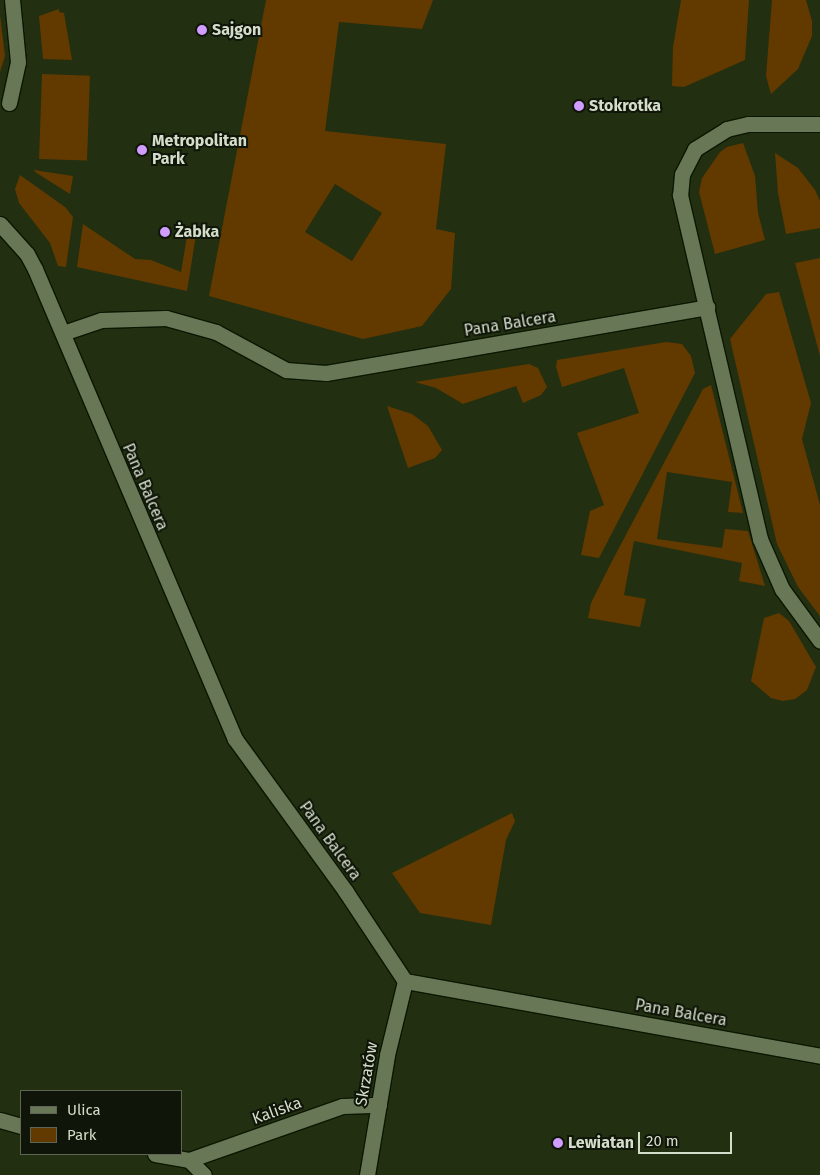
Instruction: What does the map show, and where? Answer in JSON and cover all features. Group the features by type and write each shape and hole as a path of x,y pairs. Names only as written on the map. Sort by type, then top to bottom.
{"street":[{"path":"9,103 18,62 12,0"},
{"path":"820,124 748,124 727,129 695,149 682,174 680,196 765,556 782,589 820,641"},
{"name":"Pana Balcera","path":"0,224 27,254 63,333 92,407 228,726 246,756 346,892 405,981 820,1056"},
{"name":"Pana Balcera","path":"63,333 101,320 166,318 216,332 286,370 326,373 707,307"},
{"name":"Skrzatów","path":"367,1175 379,1104 405,981"},
{"name":"Kaliska","path":"161,1155 190,1160 342,1106 379,1104"},
{"path":"0,1120 20,1126"},
{"path":"190,1160 204,1175"}],"green space":[{"path":"266,0 433,0 422,29 339,22 325,131 446,144 436,229 455,233 451,289 422,326 363,339 209,296","holes":["335,184 382,213 352,261 305,232"]},
{"path":"681,0 749,0 745,60 684,87 672,86 673,47"},
{"path":"772,0 806,0 812,21 812,36 798,69 771,94 766,76"},
{"path":"59,9 59,12 64,13 72,60 43,59 39,16"},
{"path":"0,15 5,56 0,72"},
{"path":"42,74 90,76 87,161 39,159"},
{"path":"743,143 755,176 758,213 765,240 715,254 699,192 702,178 720,152 727,147"},
{"path":"775,153 798,168 815,190 820,201 820,228 786,234 778,193"},
{"path":"34,170 73,176 70,194 35,172"},
{"path":"20,175 65,207 73,217 66,267 58,266 50,243 19,203 15,189"},
{"path":"83,224 135,259 151,260 181,272 188,230 192,227 196,235 187,291 77,267"},
{"path":"820,258 820,356 795,263"},
{"path":"779,292 811,403 802,439 820,505 820,616 798,587 777,544 730,339 766,294"},
{"path":"666,342 682,344 691,356 695,373 599,558 581,555 590,511 604,505 577,433 639,413 624,368 562,387 556,367 557,360"},
{"path":"529,364 538,368 547,387 541,395 523,403 516,386 463,404 436,388 415,382"},
{"path":"711,385 743,513 728,512 732,482 667,472 657,539 722,548 725,529 748,531 765,586 739,581 742,563 634,541 624,595 646,599 640,627 588,618 591,603 611,563 703,389"},
{"path":"387,406 412,414 428,426 442,450 435,458 408,468"},
{"path":"779,613 789,621 816,667 807,690 795,699 783,701 771,698 751,681 764,618"},
{"path":"512,813 515,821 506,840 491,925 420,913 392,873"}],"place":[{"name":"Sajgon","path":"202,30"},
{"name":"Stokrotka","path":"579,106"},
{"name":"Metropolitan Park","path":"142,150"},
{"name":"Żabka","path":"165,232"},
{"name":"Lewiatan","path":"558,1143"}]}
